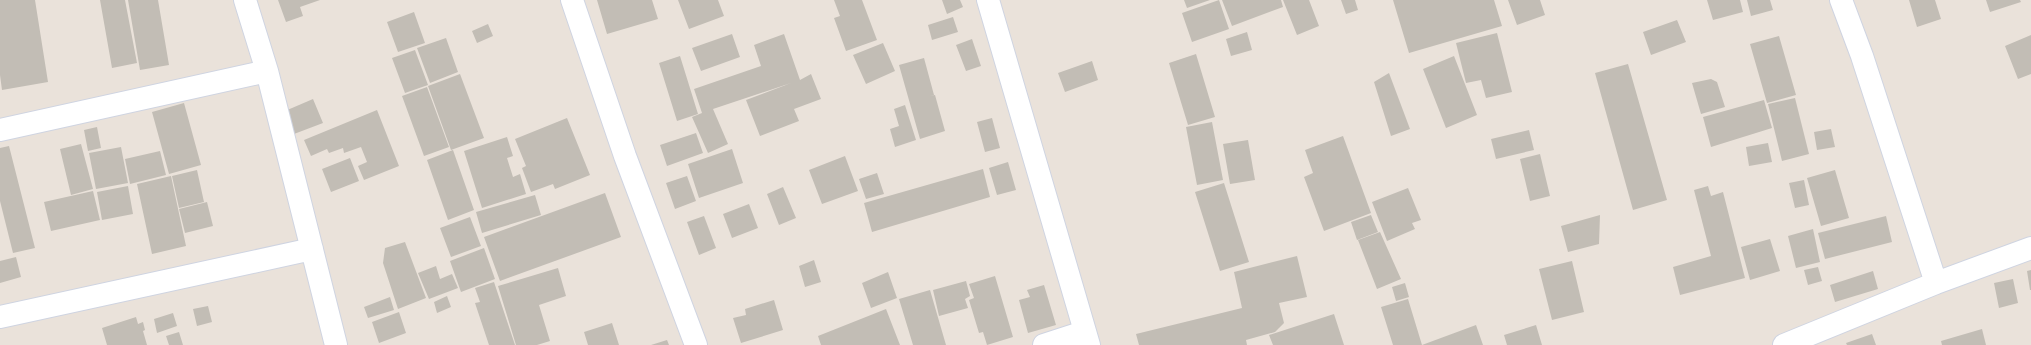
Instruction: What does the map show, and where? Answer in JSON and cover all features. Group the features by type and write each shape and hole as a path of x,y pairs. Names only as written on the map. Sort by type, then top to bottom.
{"street":[{"path":"246,0 267,71 336,345"},
{"path":"572,0 625,156 696,345"},
{"path":"988,0 1087,338 1044,345"},
{"path":"1841,0 1862,56 1936,283"},
{"path":"0,130 267,71"},
{"path":"1784,345 1936,283 2031,248"},
{"path":"0,317 312,249"}],"building":[{"path":"0,0 35,0 48,82 2,90 0,75"},
{"path":"100,0 125,0 137,63 112,68"},
{"path":"128,0 158,0 169,65 140,70"},
{"path":"278,0 320,0 300,7 303,16 286,22"},
{"path":"597,0 652,0 658,19 607,34"},
{"path":"678,0 718,0 724,16 689,29"},
{"path":"834,0 862,0 877,40 846,51 834,18 840,16"},
{"path":"942,0 960,0 963,7 947,14"},
{"path":"1184,0 1210,0 1187,8"},
{"path":"1219,0 1229,29 1192,42 1182,13"},
{"path":"1222,0 1281,0 1283,7 1232,26"},
{"path":"1283,0 1309,0 1319,26 1297,35"},
{"path":"1341,0 1355,0 1358,10 1346,14"},
{"path":"1393,0 1494,0 1502,26 1409,53"},
{"path":"1508,0 1540,0 1545,15 1517,25"},
{"path":"1707,0 1740,0 1743,12 1713,20"},
{"path":"1747,0 1770,0 1773,10 1751,16"},
{"path":"1909,0 1935,0 1941,19 1917,27"},
{"path":"1986,0 2020,0 2021,2 1990,12"},
{"path":"414,12 425,43 398,52 387,22"},
{"path":"953,17 958,32 932,40 928,25"},
{"path":"1677,20 1686,42 1651,55 1643,32"},
{"path":"488,24 493,36 477,43 472,31"},
{"path":"1247,32 1252,50 1231,56 1226,39"},
{"path":"1497,33 1512,92 1486,98 1481,80 1466,83 1456,43"},
{"path":"732,34 740,57 701,71 692,48"},
{"path":"784,34 800,80 811,74 821,99 794,109 799,121 760,136 746,100 791,83 713,109 728,144 708,153 692,117 702,113 694,89 761,66 754,45"},
{"path":"2031,35 2031,74 2018,79 2005,46"},
{"path":"1779,36 1796,95 1767,103 1750,44"},
{"path":"446,38 458,72 430,83 417,48"},
{"path":"972,39 981,66 966,71 956,45"},
{"path":"883,43 895,71 866,84 853,55"},
{"path":"415,50 428,85 405,93 392,58"},
{"path":"1196,54 1215,117 1188,125 1169,63"},
{"path":"680,56 698,114 677,121 659,63"},
{"path":"1454,56 1477,115 1446,128 1423,69"},
{"path":"924,58 934,95 930,96 935,95 945,131 920,139 899,65"},
{"path":"1092,61 1098,80 1065,92 1058,73"},
{"path":"1628,64 1667,200 1633,210 1595,73"},
{"path":"1389,73 1410,129 1391,136 1374,82"},
{"path":"460,74 484,138 451,150 428,86"},
{"path":"1711,79 1717,82 1725,107 1701,114 1692,83"},
{"path":"427,87 449,147 424,156 402,96"},
{"path":"1795,98 1809,154 1782,161 1768,104"},
{"path":"313,99 323,123 294,134 285,111"},
{"path":"1764,100 1772,128 1711,147 1703,117"},
{"path":"184,103 201,165 169,174 152,112"},
{"path":"905,105 916,140 895,147 890,129 899,126 894,109"},
{"path":"377,110 399,166 364,180 358,166 367,162 361,147 344,153 343,148 329,153 327,149 311,156 304,140"},
{"path":"567,118 590,175 555,189 553,184 531,192 522,168 526,166 515,139"},
{"path":"992,118 1000,148 985,152 977,122"},
{"path":"1212,122 1223,180 1197,185 1186,127"},
{"path":"97,127 101,148 88,151 84,130"},
{"path":"1831,129 1835,147 1817,150 1814,132"},
{"path":"1529,130 1534,150 1496,159 1491,139"},
{"path":"696,133 703,153 667,166 660,145"},
{"path":"1343,136 1371,213 1324,231 1304,177 1313,173 1305,150"},
{"path":"507,137 513,156 507,158 513,177 520,174 526,194 482,208 464,151"},
{"path":"1248,140 1255,180 1230,184 1223,144"},
{"path":"1768,143 1772,162 1749,166 1746,147"},
{"path":"81,144 93,189 71,195 60,149"},
{"path":"9,146 35,248 13,253 0,201 0,148"},
{"path":"121,147 128,183 96,189 89,153"},
{"path":"732,149 743,183 699,198 688,164"},
{"path":"453,150 474,210 448,220 427,160"},
{"path":"160,151 166,175 130,184 125,159"},
{"path":"1540,154 1550,196 1530,201 1520,159"},
{"path":"845,156 858,191 822,204 809,170"},
{"path":"350,158 359,181 331,192 322,169"},
{"path":"1008,162 1016,190 997,195 989,168"},
{"path":"983,169 990,197 872,232 864,203"},
{"path":"197,170 204,202 179,208 172,176"},
{"path":"1835,170 1849,218 1821,226 1807,178"},
{"path":"877,173 884,194 866,199 859,179"},
{"path":"171,176 186,246 152,254 137,184"},
{"path":"687,176 696,201 675,209 666,183"},
{"path":"1804,180 1809,205 1795,208 1789,183"},
{"path":"1224,183 1249,262 1220,271 1195,192"},
{"path":"128,186 133,214 102,220 97,192"},
{"path":"1708,186 1711,196 1723,192 1745,278 1680,295 1673,267 1711,256 1694,190"},
{"path":"783,187 796,218 779,225 767,194"},
{"path":"1408,188 1421,220 1412,223 1415,229 1387,241 1372,202"},
{"path":"93,191 100,220 51,231 44,202"},
{"path":"605,193 621,237 500,281 484,237"},
{"path":"535,195 541,215 482,233 476,212"},
{"path":"207,202 213,226 185,233 179,209"},
{"path":"749,204 758,228 732,238 723,214"},
{"path":"1371,215 1378,232 1357,240 1351,222"},
{"path":"1600,215 1599,244 1568,252 1561,226"},
{"path":"704,216 716,248 699,255 687,222"},
{"path":"1886,216 1892,242 1825,259 1818,233"},
{"path":"470,217 481,246 451,257 440,228"},
{"path":"1813,229 1820,262 1796,268 1788,236"},
{"path":"1380,232 1401,279 1377,289 1358,240"},
{"path":"1770,239 1780,271 1750,280 1741,247"},
{"path":"405,242 426,298 398,309 383,263 385,248"},
{"path":"484,248 495,279 461,292 450,261"},
{"path":"1297,256 1307,297 1279,303 1284,323 1275,332 1246,340 1247,345 1139,345 1136,334 1242,308 1234,272"},
{"path":"16,257 21,277 0,283 0,261"},
{"path":"814,260 821,282 805,287 799,266"},
{"path":"1572,261 1584,312 1552,320 1539,269"},
{"path":"436,266 440,279 452,274 458,288 429,299 418,273"},
{"path":"1818,267 1822,281 1808,285 1804,270"},
{"path":"558,268 566,296 539,305 550,341 537,345 516,345 498,286"},
{"path":"2031,270 2031,290 2030,290 2027,271"},
{"path":"1873,271 1878,289 1835,302 1830,285"},
{"path":"888,272 897,298 871,308 862,283"},
{"path":"995,276 1013,337 987,345 983,332 979,333 969,300 974,298 969,284"},
{"path":"2013,279 2018,303 1999,308 1994,283"},
{"path":"966,281 970,296 965,299 968,308 939,316 933,290"},
{"path":"494,282 515,345 489,345 475,303 480,302 475,288"},
{"path":"1405,283 1409,297 1396,301 1392,287"},
{"path":"1044,285 1056,325 1028,333 1019,300 1030,297 1027,290"},
{"path":"930,290 946,345 913,345 899,299"},
{"path":"447,296 451,307 437,313 434,302"},
{"path":"390,297 394,310 368,318 364,307"},
{"path":"1408,299 1422,345 1393,345 1381,307"},
{"path":"774,300 783,330 741,343 733,318 746,315 745,309"},
{"path":"208,306 212,322 197,326 193,309"},
{"path":"886,309 900,345 821,345 818,336"},
{"path":"399,312 406,333 379,343 372,322"},
{"path":"173,313 177,326 157,333 154,319"},
{"path":"1334,314 1344,345 1273,345 1269,335"},
{"path":"136,317 138,324 143,322 145,330 143,331 147,345 107,345 102,328"},
{"path":"612,323 619,345 588,345 584,332"},
{"path":"1476,325 1483,345 1422,345"},
{"path":"1536,325 1542,345 1507,345 1504,335"},
{"path":"1982,329 1986,345 1942,345 1941,341"},
{"path":"179,332 183,345 169,345 166,336"},
{"path":"1872,334 1876,345 1847,345 1846,343"},
{"path":"667,340 669,345 651,345"}]}
